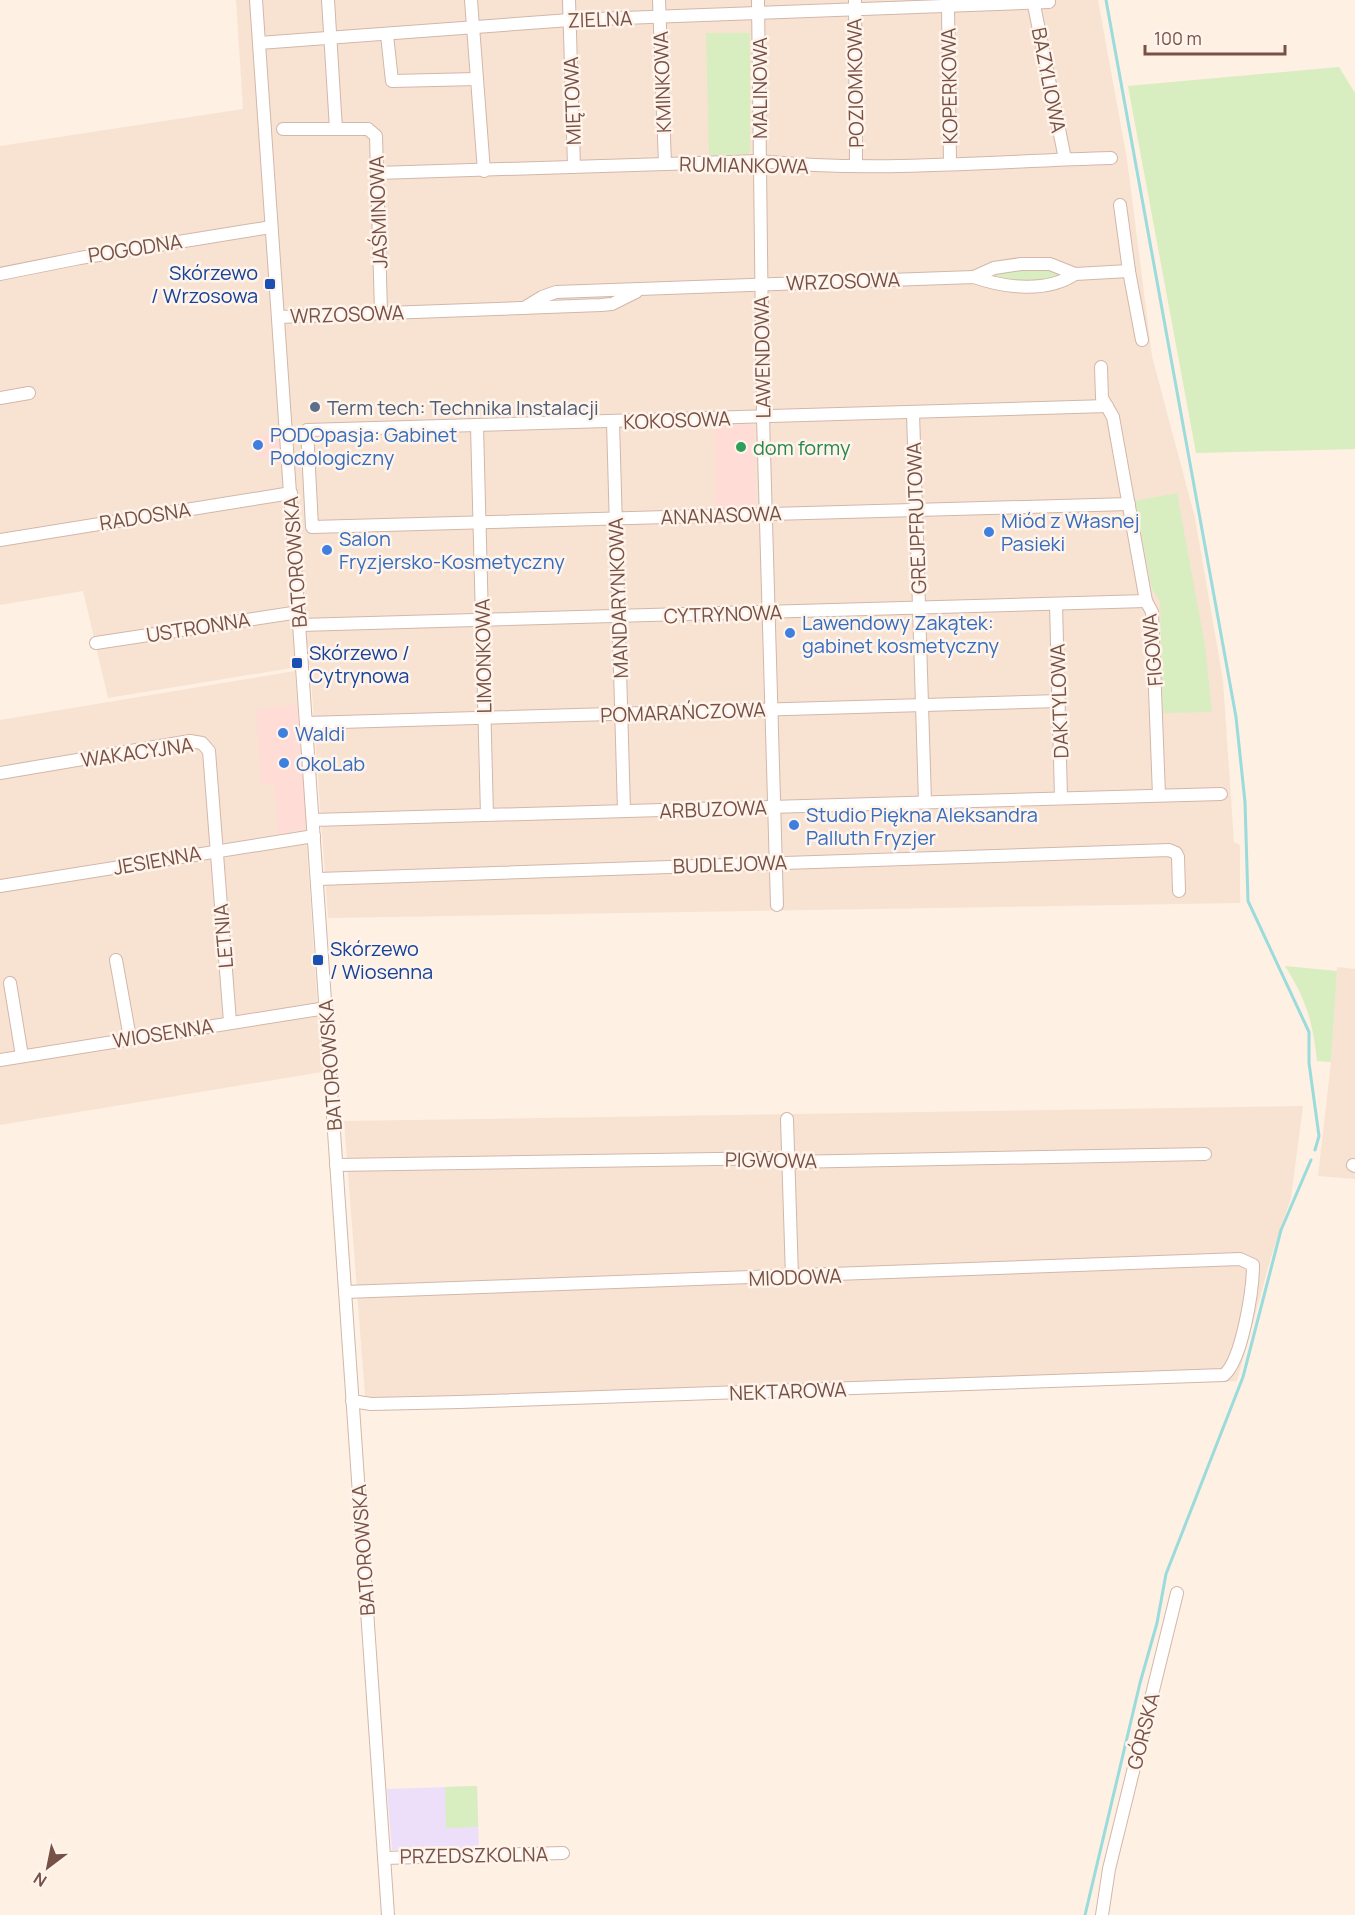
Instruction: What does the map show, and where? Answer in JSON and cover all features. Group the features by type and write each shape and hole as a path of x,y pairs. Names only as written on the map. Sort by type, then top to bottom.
{"street":[{"name":"BATOROWSKA","path":"256,0 388,1915"},
{"path":"328,0 336,129"},
{"path":"471,0 484,171"},
{"name":"MIĘTOWA","path":"569,0 574,167"},
{"name":"KMINKOWA","path":"659,0 664,164"},
{"name":"MALINOWA","path":"758,0 760,284"},
{"name":"BAZYLIOWA","path":"1033,2 1065,159"},
{"name":"ZIELNA","path":"259,43 570,20 758,15 854,5 948,8 1049,2"},
{"name":"POZIOMKOWA","path":"854,5 856,165"},
{"name":"KOPERKOWA","path":"948,8 950,164"},
{"path":"387,35 392,81 477,79"},
{"name":"JAŚMINOWA","path":"283,129 368,129 376,136 381,312"},
{"name":"RUMIANKOWA","path":"377,173 760,161 805,166 1112,158"},
{"path":"1120,205 1142,340"},
{"name":"POGODNA","path":"0,274 80,258 271,226"},
{"name":"WRZOSOWA","path":"974,277 994,268 1021,264 1050,264 1075,274 1129,271"},
{"name":"WRZOSOWA","path":"278,317 524,308 556,292 974,277 1000,286 1063,282 1075,274"},
{"name":"LAWENDOWA","path":"760,284 777,905"},
{"name":"FIGOWA","path":"1101,367 1102,398 1113,417 1146,601 1152,612 1159,795"},
{"path":"0,398 29,393"},
{"name":"KOKOSOWA","path":"312,527 308,430 1107,406"},
{"name":"GREJPFRUTOWA","path":"913,413 925,802"},
{"name":"MANDARYNKOWA","path":"613,422 624,811"},
{"name":"LIMONKOWA","path":"477,426 487,815"},
{"name":"RADOSNA","path":"0,540 291,493"},
{"name":"ANANASOWA","path":"312,527 1129,504"},
{"name":"CYTRYNOWA","path":"300,625 1146,601"},
{"name":"DAKTYLOWA","path":"1056,604 1061,798"},
{"name":"USTRONNA","path":"96,643 299,612"},
{"name":"POMARAŃCZOWA","path":"306,723 1059,701"},
{"name":"WAKACYJNA","path":"0,773 190,741 202,743 209,751 216,849"},
{"name":"ARBUZOWA","path":"313,820 1221,794"},
{"name":"JESIENNA","path":"0,886 216,849 314,836"},
{"name":"LETNIA","path":"216,849 230,1022"},
{"name":"BUDLEJOWA","path":"318,879 1169,850 1176,853 1178,857 1179,891"},
{"path":"116,960 130,1038"},
{"path":"10,983 22,1056"},
{"name":"WIOSENNA","path":"0,1060 326,1008"},
{"path":"787,1119 792,1277"},
{"name":"PIGWOWA","path":"336,1165 779,1158 788,1162 1205,1154"},
{"name":"MIODOWA","path":"345,1292 1245,1260 1253,1266 1248,1308 1234,1363 1224,1376"},
{"name":"NEKTAROWA","path":"352,1401 371,1404 460,1402 1224,1376"},
{"name":"GÓRSKA","path":"1102,1915 1109,1869 1177,1593"},
{"name":"PRZEDSZKOLNA","path":"384,1858 563,1853"}],"shaded area":[{"path":"236,0 1098,0 1127,159 1152,356 1195,518 1223,680 1234,842 1240,845 1240,903 328,918 310,665 108,698 83,591 0,605 0,146 243,109"},
{"path":"750,424 754,428 756,503 753,508 716,509 715,425"},
{"path":"279,432 282,464 271,463 270,456 256,458 253,436"},
{"path":"295,671 322,1072 0,1125 0,720"},
{"path":"297,704 307,829 278,834 274,784 261,785 256,711"},
{"path":"1337,967 1355,969 1355,1179 1318,1176 1331,1062"},
{"path":"1303,1106 1291,1198 1271,1257 1237,1381 366,1409 344,1121"},
{"path":"477,1786 479,1848 392,1850 387,1789"}],"green space":[{"path":"706,33 750,33 750,150 748,154 709,155"},
{"path":"1339,67 1355,93 1355,449 1196,453 1128,86"},
{"path":"1045,268 1067,277 1013,283 986,276 1002,270"},
{"path":"1177,493 1205,646 1212,712 1163,713 1160,601 1152,589 1135,501"},
{"path":"1285,966 1337,971 1331,1062 1317,1061 1307,1011"},
{"path":"477,1786 478,1827 446,1828 445,1787"}],"waterway":[{"path":"1106,0 1236,717 1245,802 1248,901 1309,1032 1309,1063 1319,1136 1315,1150"},
{"path":"1085,1915 1140,1683 1157,1623 1166,1574 1243,1377 1281,1230 1311,1160"}],"place":[{"name":"Skórzewo / Wrzosowa","path":"270,284"},
{"name":"Term tech: Technika Instalacji","path":"315,407"},
{"name":"PODOpasja: Gabinet Podologiczny","path":"258,445"},
{"name":"dom formy","path":"741,447"},
{"name":"Miód z Własnej Pasieki","path":"989,532"},
{"name":"Salon Fryzjersko-Kosmetyczny","path":"327,550"},
{"name":"Lawendowy Zakątek: gabinet kosmetyczny","path":"790,633"},
{"name":"Skórzewo / Cytrynowa","path":"297,663"},
{"name":"Waldi","path":"283,733"},
{"name":"OkoLab","path":"284,763"},
{"name":"Studio Piękna Aleksandra Palluth Fryzjer","path":"794,825"},
{"name":"Skórzewo / Wiosenna","path":"318,960"}]}
